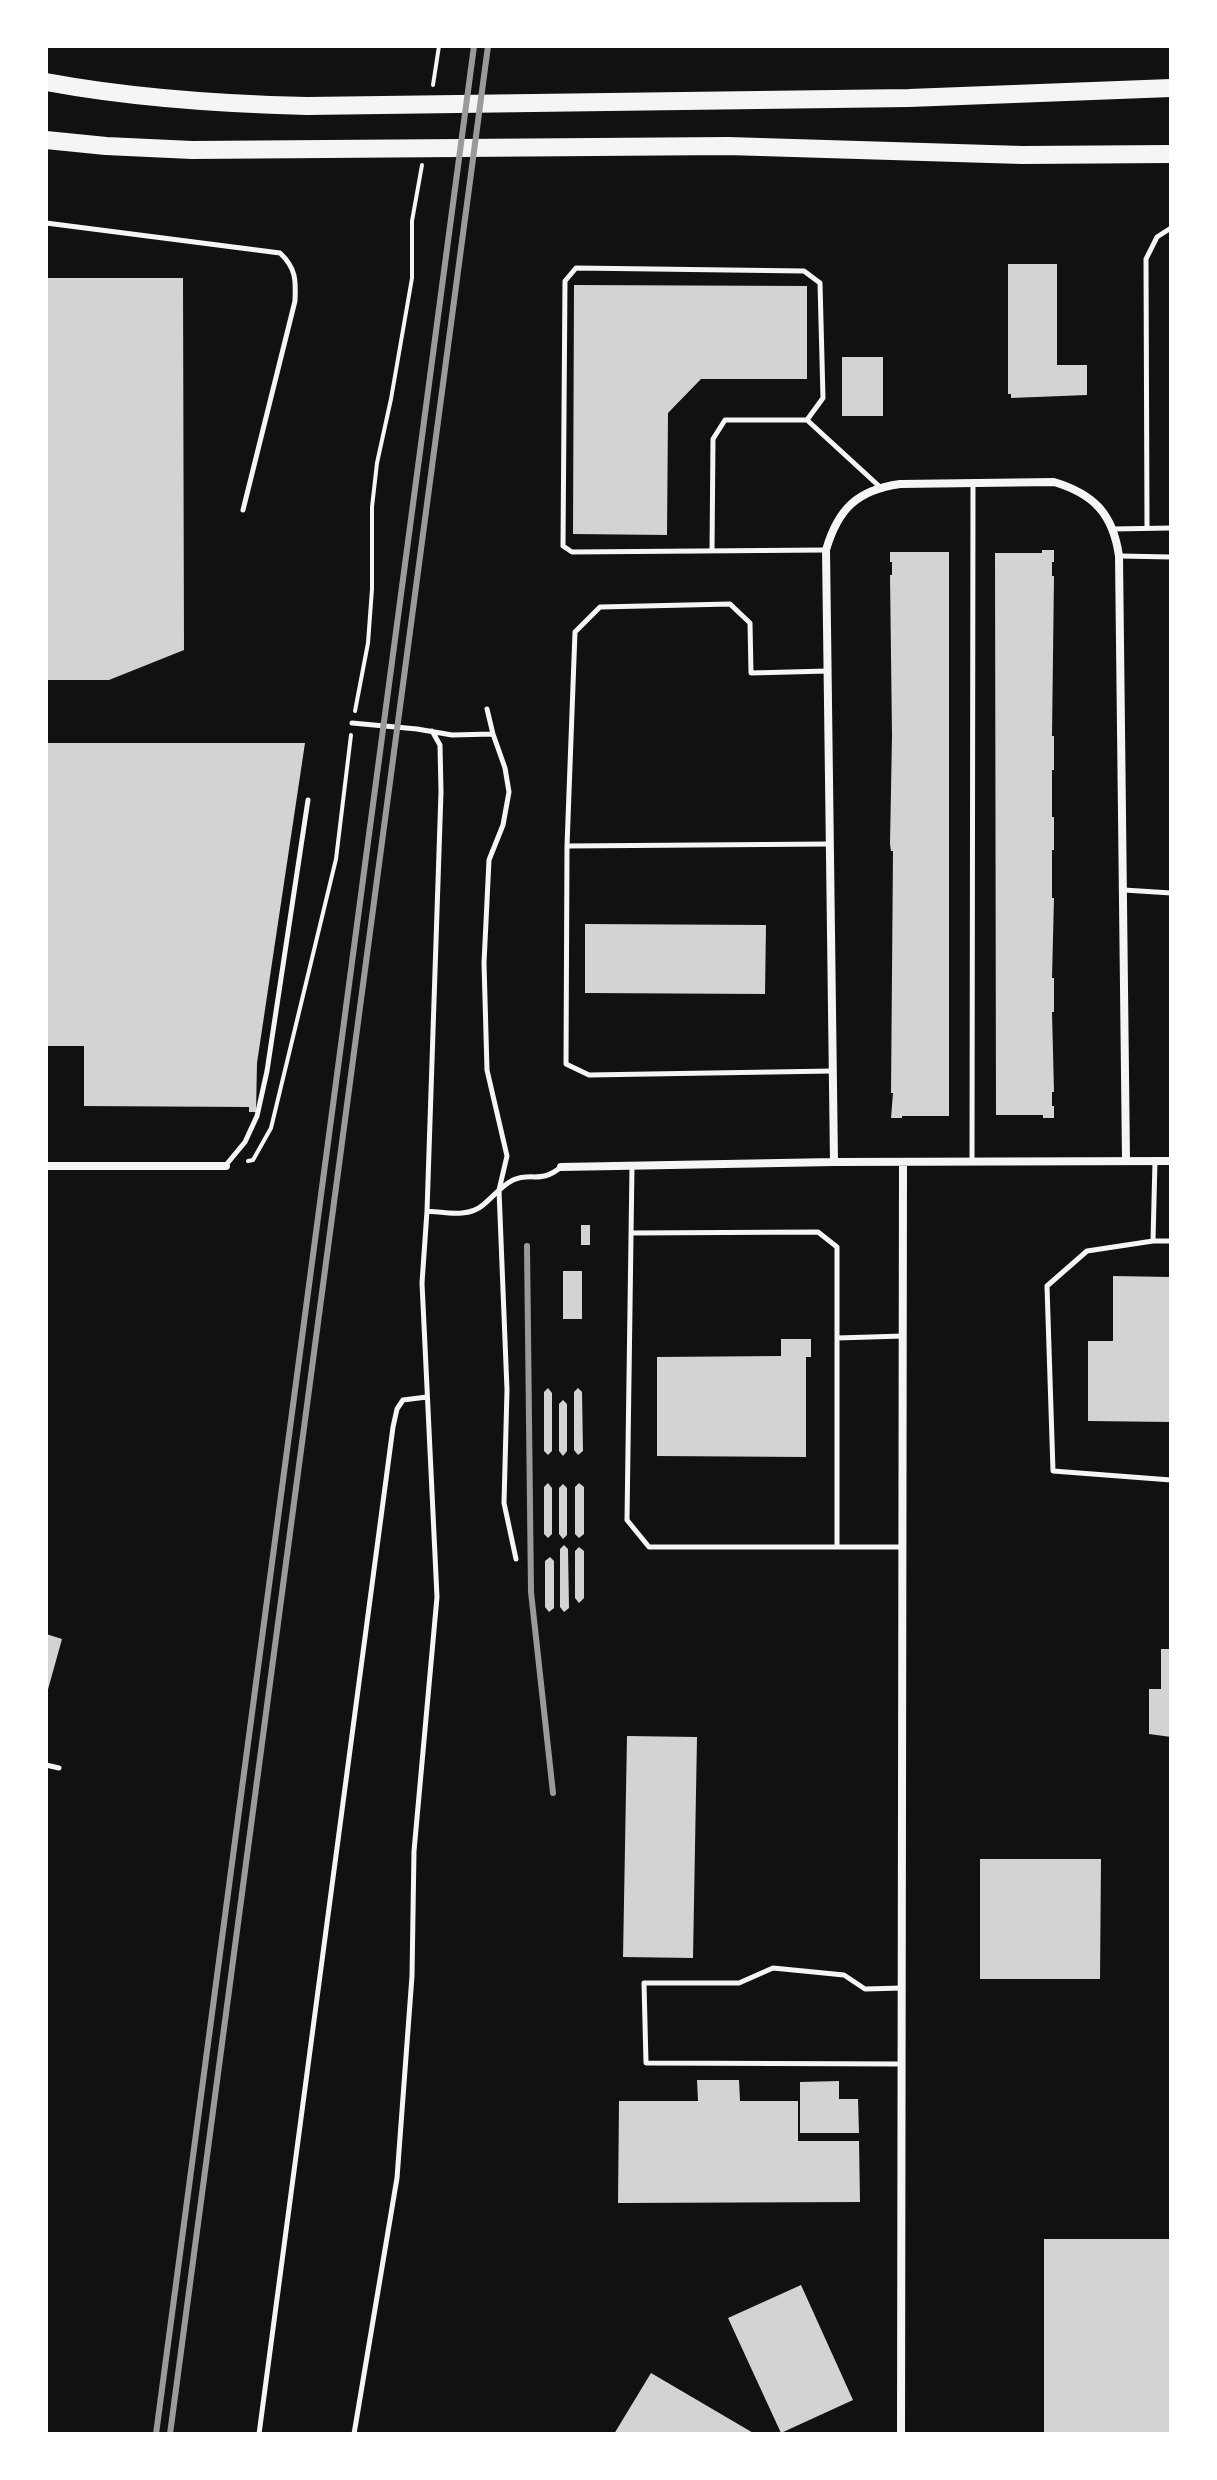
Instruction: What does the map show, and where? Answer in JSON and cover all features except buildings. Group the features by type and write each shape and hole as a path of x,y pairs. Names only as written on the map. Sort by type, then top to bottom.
{"main road":[{"path":"46,82 138,96 215,103 353,106 909,98 1171,88"},
{"path":"46,140 192,150 601,146 809,147 1006,155 1171,154"}],"street":[{"path":"834,1162 826,550 832,528 846,508 880,487 900,484 1054,482 1074,488 1094,501 1113,529 1119,556 1126,1160"},
{"path":"561,1167 1171,1161"},
{"path":"901,2434 903,1162"},
{"path":"46,1166 226,1166"}],"lane":[{"path":"46,223 280,253 290,262 297,279 295,301 243,510"},
{"path":"1147,528 1146,259 1157,237 1171,228"},
{"path":"807,420 823,398 820,283 804,271 576,268 565,281 563,546 572,552 826,550"},
{"path":"712,551 713,439 725,420 807,420 880,487"},
{"path":"972,1161 973,483"},
{"path":"1113,529 1171,528"},
{"path":"1119,556 1171,557"},
{"path":"828,671 751,673 750,623 730,604 600,607 575,632 567,846 566,1064 589,1075 833,1071"},
{"path":"487,709 509,792 503,825 489,860 484,963 487,1070 507,1156 499,1190 507,1390 504,1503 516,1559"},
{"path":"352,723 452,735 493,734"},
{"path":"354,2434 397,2178 412,1976 414,1851 437,1597 422,1283 441,792 440,745 432,731"},
{"path":"226,1166 245,1142 257,1116 267,1071 308,800"},
{"path":"567,846 830,844"},
{"path":"1123,890 1171,893"},
{"path":"1153,1241 1155,1161"},
{"path":"632,1166 627,1520 649,1547 903,1547"},
{"path":"427,1211 466,1213 481,1208 515,1179 550,1176 561,1167"},
{"path":"631,1233 818,1232 837,1247 837,1547"},
{"path":"1171,1241 1087,1251 1047,1286 1053,1471 1171,1480"},
{"path":"837,1338 903,1336"},
{"path":"259,2434 393,1427 397,1409 403,1400 427,1397"},
{"path":"46,1765 59,1768"},
{"path":"902,1988 865,1989 844,1975 773,1968 739,1983 644,1983 646,2063 902,2064"}],"path":[{"path":"432,92 439,46"},
{"path":"226,1166 253,1160 271,1128 336,859 352,723 368,643 372,589 372,507 377,463 412,278 412,221 423,154"}],"railway":[{"path":"156,2434 474,46"},
{"path":"170,2434 488,46"},
{"path":"527,1246 531,1592 553,1793"}]}
